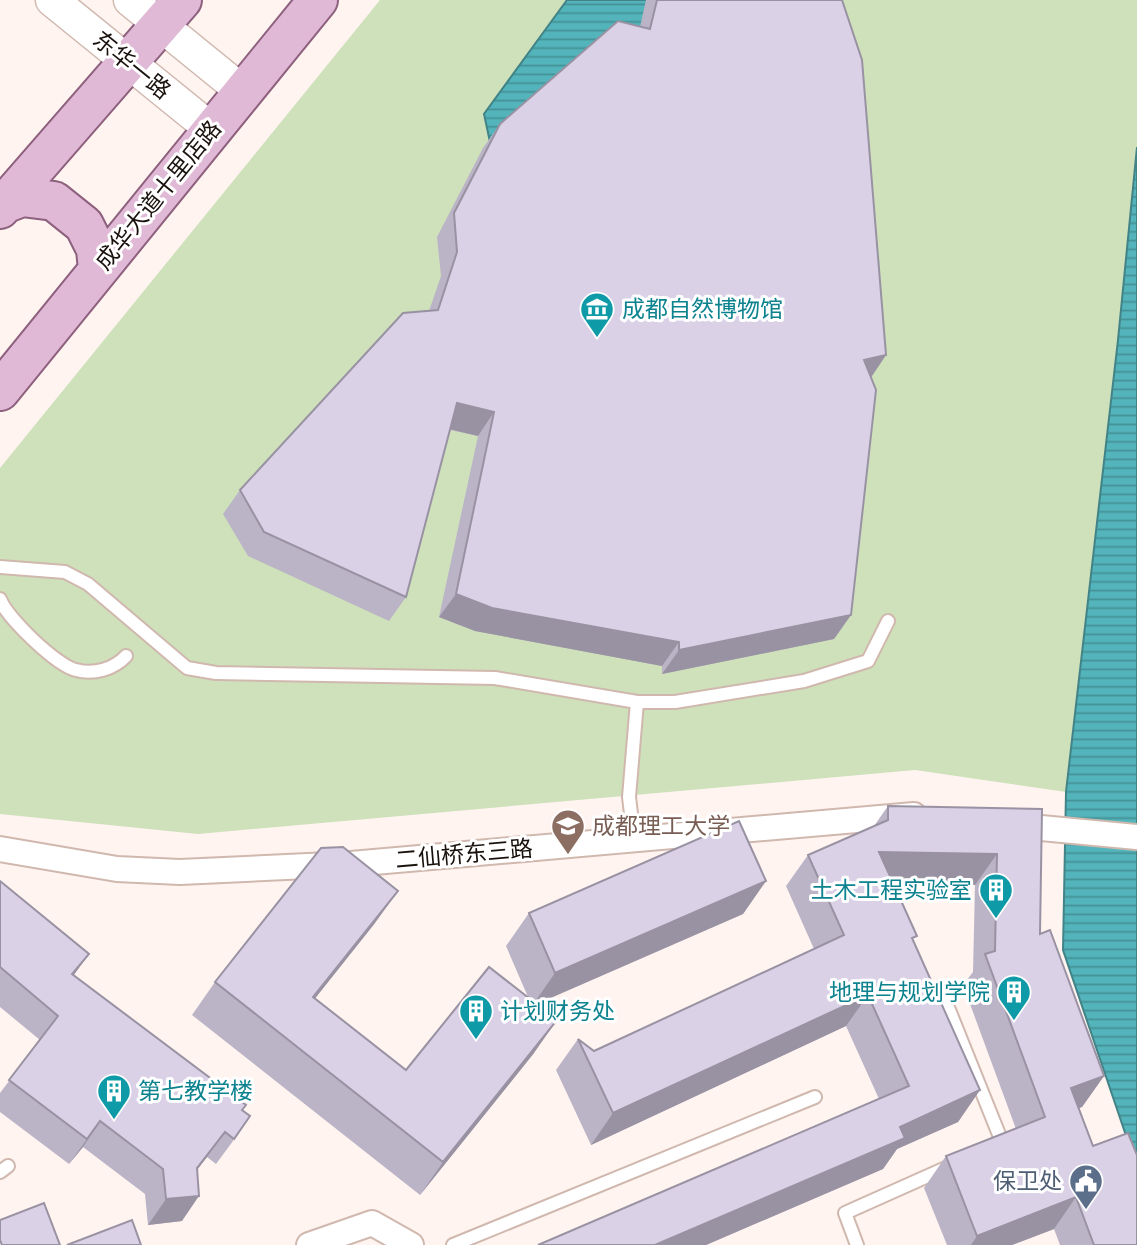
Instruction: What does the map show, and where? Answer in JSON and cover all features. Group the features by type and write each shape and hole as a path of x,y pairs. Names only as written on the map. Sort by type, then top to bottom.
{"main road":[{"name":"成华大道十里店路","path":"0,391 318,0"},
{"path":"2,207 172,13"},
{"path":"2,207 22,197 54,201 84,225 96,249 98,270"}],"street":[{"name":"东华一路","path":"52,0 211,129"},
{"path":"130,0 172,13 242,92"},
{"name":"二仙桥东三路","path":"0,849 117,869 180,872 351,864 912,814 937,817"},
{"path":"989,823 1137,837"},
{"path":"309,1245 372,1223 411,1245"}],"lane":[{"path":"0,567 65,572 88,584 187,668 216,673 495,678 637,702 676,702 804,681 868,661 888,621"},
{"path":"0,599 23,629 58,661 75,670 97,671 117,666 126,656"},
{"path":"634,839 629,797 637,702"},
{"path":"943,995 1002,1142 978,1153"},
{"path":"453,1245 815,1097"},
{"path":"857,1245 845,1213 954,1164"}],"green space":[{"name":"成都自然博物馆","path":"380,0 1137,0 1137,147 1118,340 1066,792 915,770 198,834 0,814 0,468"}],"water":[{"path":"567,0 682,0 490,142 484,114"},
{"path":"1137,147 1137,1168 1063,950 1066,792 1118,340"}],"building":[{"name":"成都自然博物馆","path":"657,0 842,0 862,60 886,355 864,360 876,390 851,615 679,650 679,642 492,608 456,594 494,412 457,403 406,597 264,532 240,490 403,313 438,310 457,252 454,213 500,124 618,21 650,29"},
{"path":"888,806 1042,809 1040,934 1050,930 1104,1076 1071,1088 1093,1146 1128,1133 1137,1155 1137,1245 1094,1245 1076,1197 977,1236 946,1156 1045,1117 985,954 995,951 997,854 879,852 917,936 912,938 980,1090 900,1127 905,1138 655,1245 538,1245 909,1086 868,995 613,1113 578,1039 594,1051 844,935 808,855 888,820"},
{"path":"739,821 766,881 555,973 529,913"},
{"name":"计划财务处","path":"343,847 398,891 313,997 406,1070 489,967 557,1020 443,1162 215,982 321,848"},
{"path":"0,881 89,954 72,974 246,1105 242,1110 250,1116 234,1139 225,1132 197,1168 199,1196 166,1199 163,1169 100,1121 87,1139 9,1080 58,1016 0,967"},
{"path":"44,1203 60,1245 2,1245 0,1220"},
{"path":"132,1220 141,1245 67,1245"}],"place":[{"name":"成都自然博物馆","path":"597,339"},
{"name":"成都理工大学","path":"568,856"},
{"name":"土木工程实验室","path":"996,920"},
{"name":"地理与规划学院","path":"1014,1022"},
{"name":"计划财务处","path":"476,1041"},
{"name":"第七教学楼","path":"114,1121"},
{"name":"保卫处","path":"1086,1211"}]}
